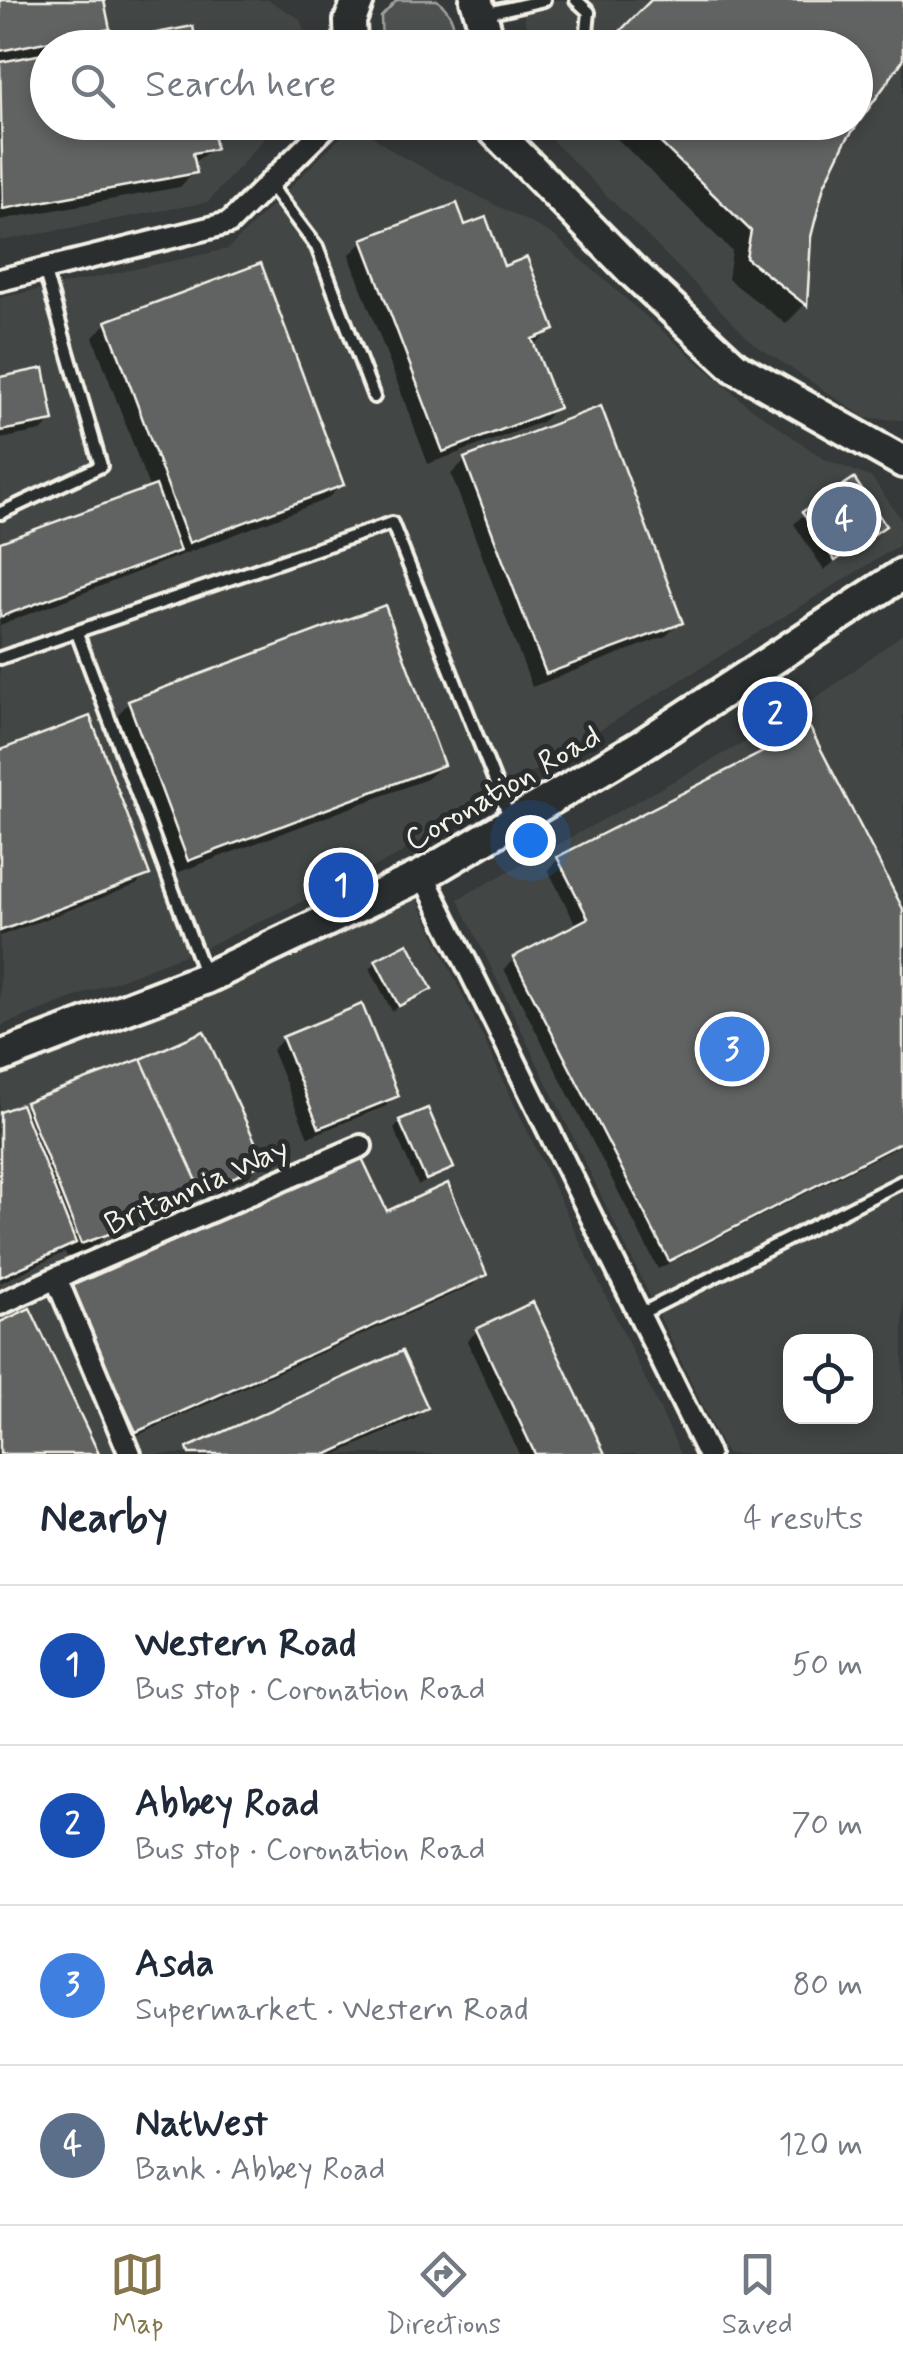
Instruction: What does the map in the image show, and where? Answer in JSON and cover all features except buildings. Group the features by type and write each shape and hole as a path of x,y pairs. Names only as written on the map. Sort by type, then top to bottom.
{"street":[{"path":"352,30 353,2"},
{"path":"0,280 45,272 229,223 314,140"},
{"path":"504,140 632,272 735,367 897,454"},
{"name":"Coronation Road","path":"0,1057 206,978 423,875 642,746 903,574"},
{"path":"423,875 708,1454"},
{"name":"Britannia Way","path":"0,1304 360,1146"},
{"path":"56,1278 130,1454"}],"lane":[{"path":"479,7 544,0"},
{"path":"580,1 590,12 586,30"},
{"path":"270,185 317,248 374,397"},
{"path":"1,512 101,466 45,272"},
{"path":"0,658 392,523 512,824"},
{"path":"77,633 206,978"},
{"path":"642,1314 903,1182"}],"shaded area":[{"path":"0,0 268,0 300,19 304,30 30,30 30,140 263,140 208,202 0,241"},
{"path":"397,0 437,0 447,10 454,30 381,30 381,17"},
{"path":"521,0 903,0 903,420 866,418 754,344 552,140 873,140 873,30 527,30"},
{"path":"338,140 378,140 397,154 552,234 747,405 824,459 872,478 903,522 898,546 393,858 215,943 0,1026 0,298 228,249"},
{"path":"903,634 903,1454 726,1454 458,899 789,718"},
{"path":"416,897 681,1454 0,1454 0,1062 215,984"}],"place":[{"name":"NatWest","path":"844,519"},
{"name":"Abbey Road","path":"775,714"},
{"name":"Western Road","path":"341,885"},
{"name":"Asda","path":"732,1049"}]}
